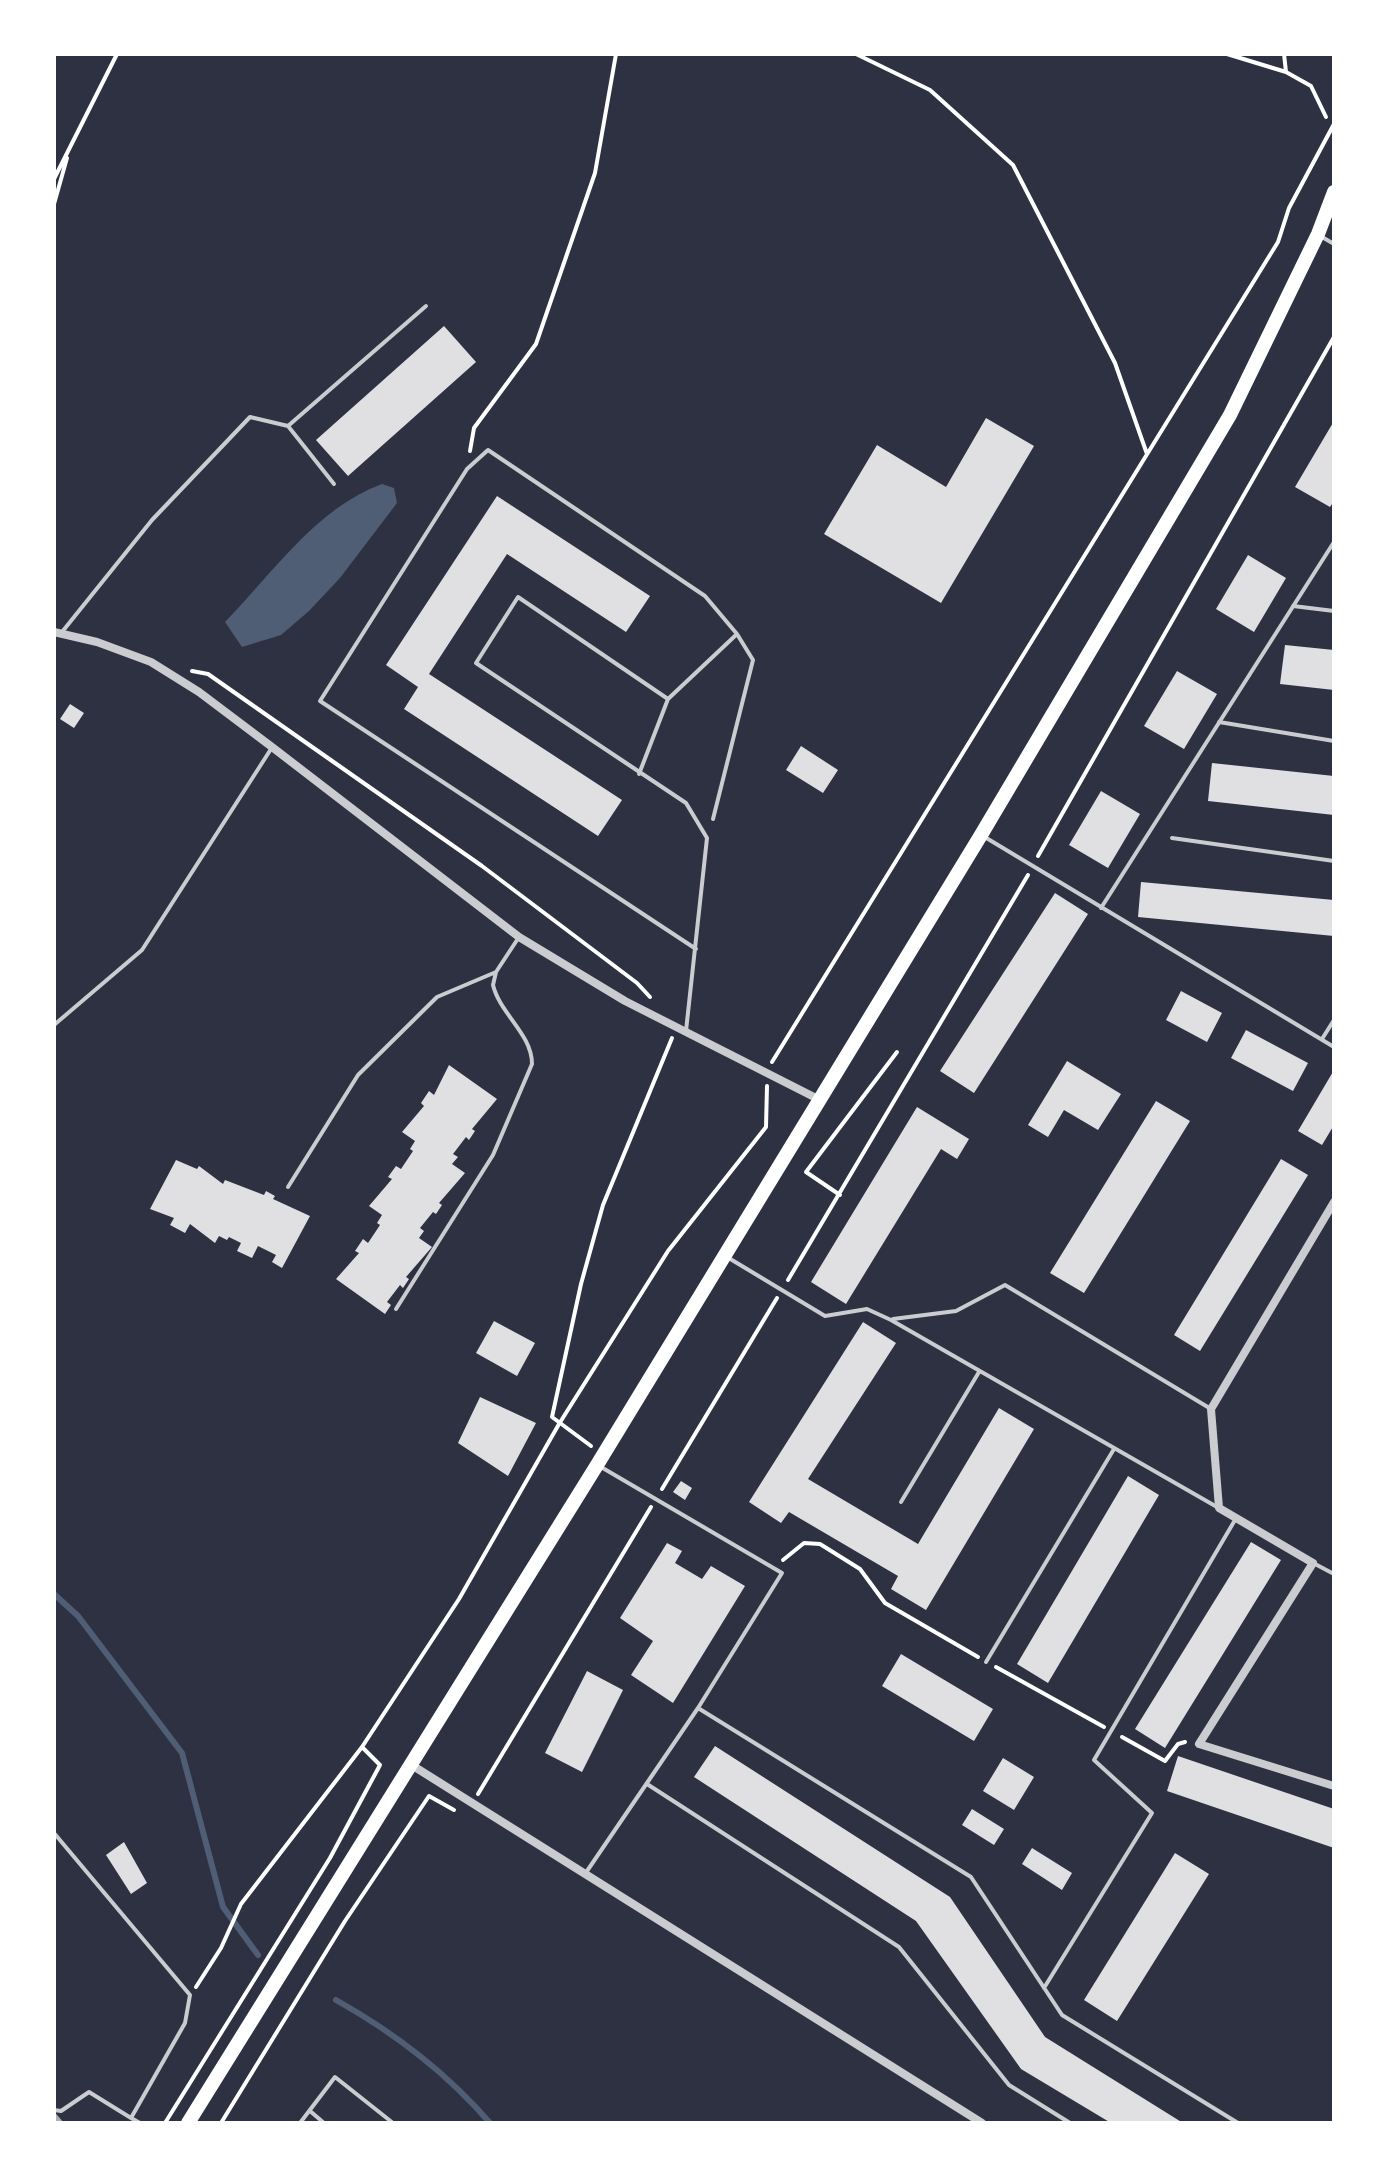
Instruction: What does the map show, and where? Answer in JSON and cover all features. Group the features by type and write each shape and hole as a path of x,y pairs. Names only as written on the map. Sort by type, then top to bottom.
{"main road":[{"path":"188,2123 597,1465 981,835 1230,415 1318,234 1334,192"}],"street":[{"path":"57,633 97,642 151,662 199,692 519,937 625,1001 767,1070 820,1100"},
{"path":"1334,1202 1211,1409 1219,1508 1313,1563 1199,1744 1334,1786"},
{"path":"410,1763 982,2123"}],"lane":[{"path":"1318,234 1334,244"},
{"path":"288,426 426,306"},
{"path":"57,633 152,520 250,417 288,426 334,484"},
{"path":"696,949 320,701 467,469 488,450 705,596 737,634 753,660 713,819"},
{"path":"1101,908 1334,542"},
{"path":"668,699 518,597 476,663 686,803 707,838 686,1031"},
{"path":"1293,606 1334,611"},
{"path":"639,774 668,699 737,634"},
{"path":"1219,722 1334,741"},
{"path":"54,1025 142,950 272,747"},
{"path":"981,835 1334,1047"},
{"path":"1172,838 1334,861"},
{"path":"396,1309 493,1155 532,1064 532,1054 526,1040 495,995 496,972 519,937"},
{"path":"288,1187 358,1075 437,997 496,972"},
{"path":"1322,1039 1334,1020"},
{"path":"725,1256 825,1316 867,1309 891,1320 1219,1508"},
{"path":"891,1320 956,1311 1005,1285 1211,1409"},
{"path":"901,1502 979,1372"},
{"path":"986,1662 1114,1449"},
{"path":"585,1874 698,1708 782,1573 597,1465"},
{"path":"1043,1989 1152,1813 1094,1760 1237,1518"},
{"path":"1313,1563 1334,1574"},
{"path":"698,1708 971,1877 1062,2015 1238,2123"},
{"path":"647,1784 899,1947 1009,2085 1070,2123"},
{"path":"54,1833 190,1995 185,2023 131,2118"},
{"path":"300,2123 335,2077 393,2123"},
{"path":"54,2110 61,2111 89,2092 140,2123"},
{"path":"310,2111 324,2123"}],"path":[{"path":"54,179 117,54"},
{"path":"467,469 474,428 536,344 595,173 616,54"},
{"path":"856,54 930,90 1013,165 1115,363 1147,455"},
{"path":"1227,54 1286,72 1311,86 1326,117"},
{"path":"1284,54 1286,72"},
{"path":"190,1995 221,1948 241,1904 362,1747 459,1599 559,1424 668,1251 766,1127 767,1070 1278,242 1289,208 1334,124"},
{"path":"54,204 70,148"},
{"path":"221,2123 345,1921 429,1796 463,1816 473,1803 840,1195 1033,866 1334,337"},
{"path":"840,1195 806,1172 897,1052"},
{"path":"165,2123 330,1858 380,1765 362,1747"}],"water":[{"path":"382,484 394,488 397,503 340,578 281,635 242,647 225,622 316,525 358,495"}],"building":[{"path":"444,326 476,362 348,476 316,440"},
{"path":"986,418 1034,446 941,603 824,534 877,445 946,487"},
{"path":"1334,421 1334,501 1330,507 1295,487"},
{"path":"497,496 650,596 626,632 507,554 429,674 622,800 598,836 404,709 418,687 386,665"},
{"path":"1248,555 1286,578 1254,632 1216,609"},
{"path":"1285,645 1334,650 1334,690 1280,684"},
{"path":"1177,671 1217,694 1184,749 1144,726"},
{"path":"70,704 84,713 74,728 60,719"},
{"path":"801,746 838,770 823,793 786,770"},
{"path":"1212,763 1334,776 1334,815 1208,801"},
{"path":"1101,791 1140,814 1108,868 1069,845"},
{"path":"1141,882 1334,900 1334,936 1138,917"},
{"path":"1055,893 1088,914 974,1093 940,1071"},
{"path":"1181,991 1222,1013 1207,1042 1166,1020"},
{"path":"1246,1030 1308,1063 1293,1091 1231,1058"},
{"path":"1067,1061 1121,1094 1098,1130 1064,1110 1048,1137 1028,1125"},
{"path":"449,1065 497,1099 472,1129 475,1131 469,1140 466,1137 453,1154 458,1157 452,1164 465,1173 439,1203 442,1205 436,1214 433,1212 420,1228 424,1231 419,1238 432,1247 406,1277 409,1279 403,1288 400,1285 387,1302 391,1305 385,1314 336,1279 359,1253 355,1251 363,1239 368,1243 380,1225 377,1223 382,1215 369,1206 392,1179 388,1177 396,1166 401,1169 413,1151 410,1149 415,1141 402,1132 424,1106 421,1103 429,1091 434,1095"},
{"path":"1334,1070 1334,1125 1322,1145 1298,1131"},
{"path":"1156,1101 1190,1121 1084,1293 1050,1273"},
{"path":"917,1107 969,1139 957,1159 941,1149 846,1304 811,1282"},
{"path":"1281,1159 1308,1175 1200,1351 1174,1335"},
{"path":"176,1160 197,1169 199,1166 223,1184 225,1180 264,1195 266,1191 275,1196 273,1199 310,1216 282,1268 272,1262 276,1255 258,1246 252,1258 237,1251 241,1243 229,1237 227,1240 219,1236 215,1243 190,1224 185,1233 170,1225 174,1218 150,1209"},
{"path":"494,1321 535,1343 517,1376 476,1353"},
{"path":"863,1322 896,1343 808,1479 918,1544 999,1408 1034,1429 926,1610 891,1589 898,1576 789,1512 781,1523 749,1502"},
{"path":"480,1397 536,1423 508,1476 458,1443"},
{"path":"1128,1476 1159,1495 1048,1683 1017,1664"},
{"path":"681,1481 692,1488 685,1500 673,1492"},
{"path":"1251,1542 1281,1560 1165,1748 1135,1729"},
{"path":"667,1543 682,1551 675,1563 702,1579 711,1566 745,1586 673,1703 631,1675 653,1641 620,1618"},
{"path":"901,1654 993,1709 974,1741 882,1686"},
{"path":"587,1671 623,1690 582,1772 545,1753"},
{"path":"715,1746 950,1897 1045,2037 1183,2123 1111,2123 1021,2069 916,1921 694,1777"},
{"path":"1178,1756 1334,1809 1334,1848 1167,1791"},
{"path":"1003,1758 1034,1777 1014,1810 983,1791"},
{"path":"972,1809 1004,1829 994,1845 962,1825"},
{"path":"124,1842 147,1883 131,1894 106,1855"},
{"path":"1032,1848 1072,1873 1062,1890 1022,1864"},
{"path":"1175,1853 1209,1874 1117,2021 1084,2000"}],"waterway":[{"path":"54,1594 78,1616 182,1753 223,1907 258,1955"},
{"path":"336,2000 418,2055 456,2087 490,2123"}],"railway":[{"path":"54,2116 60,2123"}]}
